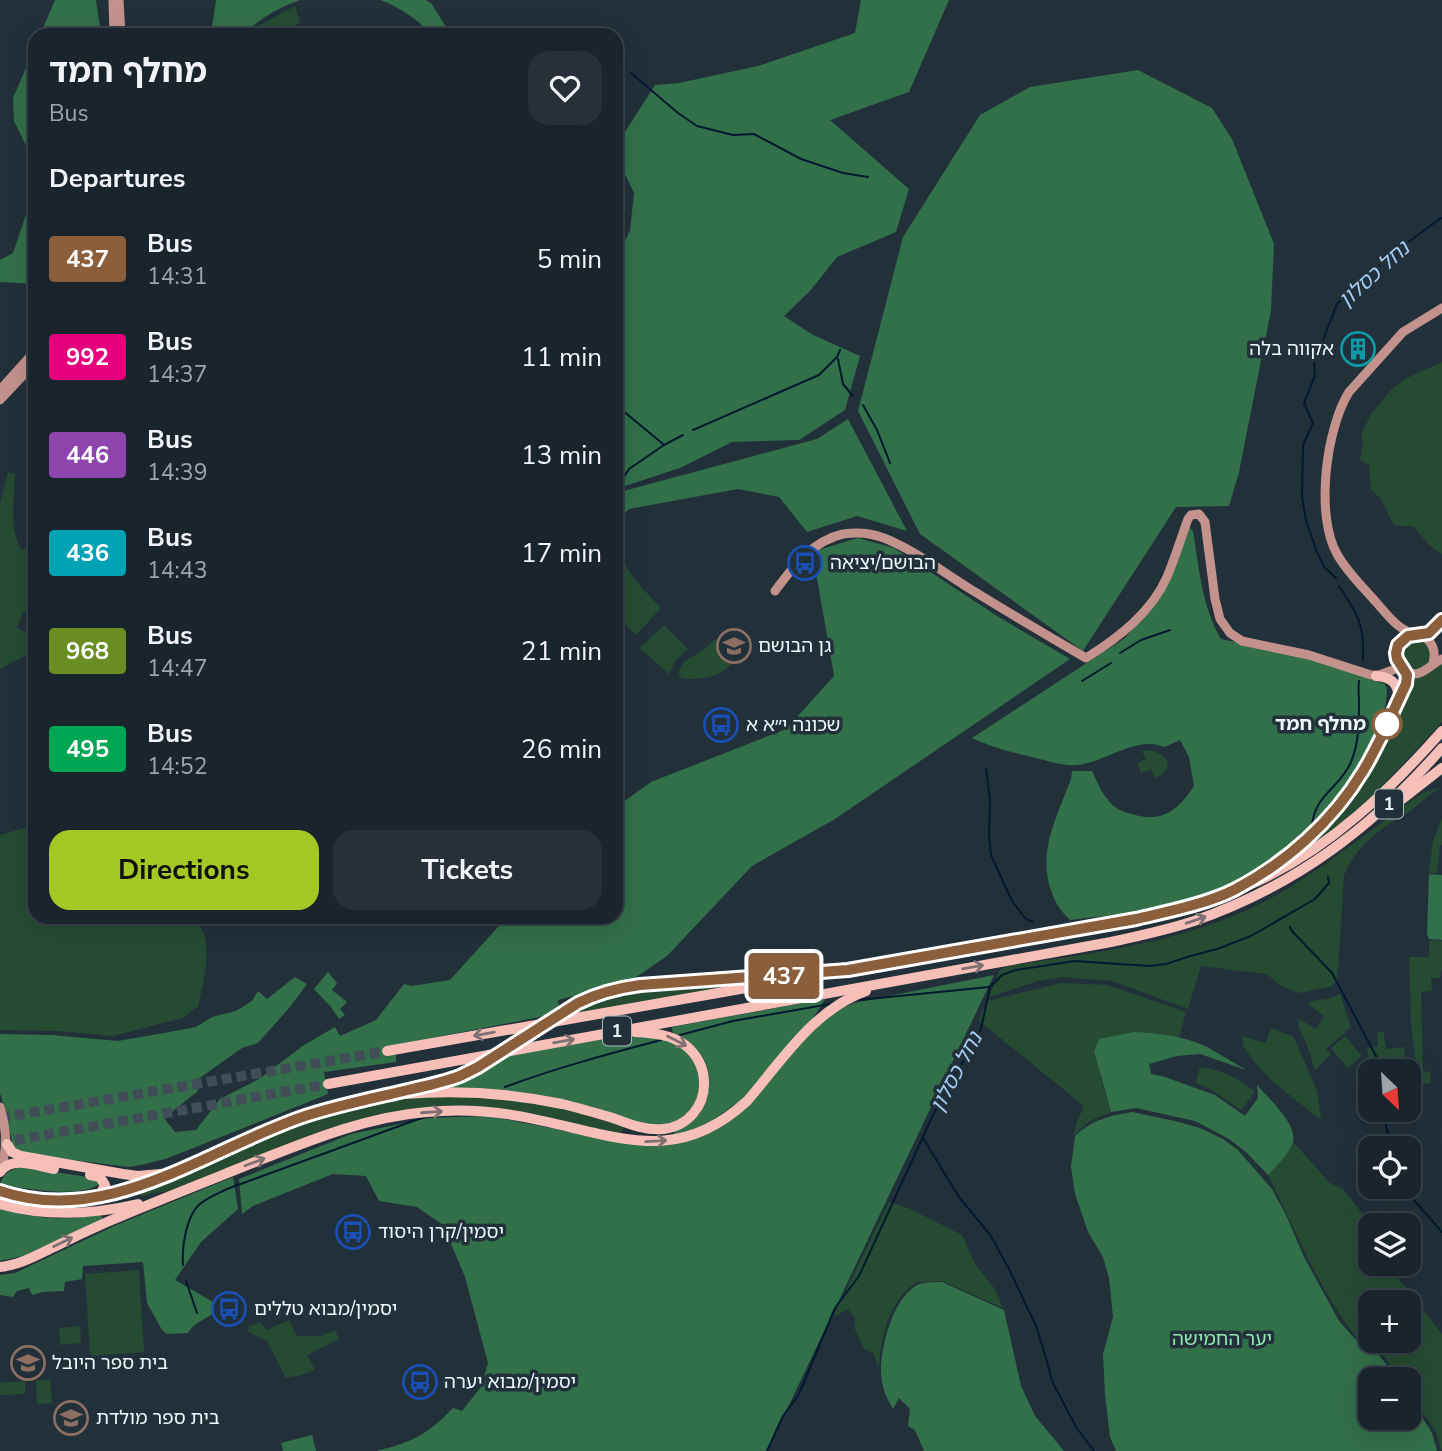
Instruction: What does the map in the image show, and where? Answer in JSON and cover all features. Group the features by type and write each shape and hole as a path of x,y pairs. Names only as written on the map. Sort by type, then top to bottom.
{"highway":[{"path":"1418,634 1429,633 1442,620"},
{"path":"1232,891 1272,866 1311,835 1333,813 1364,769 1397,703 1407,679 1402,668"},
{"path":"1376,676 1387,677 1396,685 1397,703"},
{"name":"1","path":"387,1051 1136,919 1173,910 1232,891 1293,863 1352,821 1404,773 1442,731"},
{"name":"1","path":"328,1084 1153,933 1230,907 1298,873 1330,852 1387,806 1442,748"},
{"path":"1330,852 1442,768"},
{"path":"578,1003 607,991 634,986 865,967"},
{"path":"0,1267 23,1261 191,1187 343,1128 375,1120 407,1114 450,1111 494,1113 541,1120 640,1142 677,1140 693,1135 735,1112 827,1012 860,993 906,979"},
{"path":"367,1099 426,1093 506,1096 560,1104 656,1130 675,1127 691,1117 702,1099 704,1081 701,1065 692,1051 679,1041 664,1035 634,1031 610,1032"},
{"path":"0,1191 37,1199 72,1200 139,1186 284,1123 328,1109 446,1081 478,1067"},
{"path":"7,1144 21,1156 123,1174 152,1175 185,1167"},
{"path":"0,1172 8,1164 16,1162 96,1176 103,1180 105,1187 91,1198"},
{"path":"0,1204 46,1213 97,1212 145,1202 191,1187"}],"main road":[{"path":"113,0 114,28"},
{"path":"119,0 121,28"},
{"path":"1442,308 1413,325 1395,340 1349,392 1335,420 1326,479 1329,533 1337,555 1396,624 1406,631 1426,637 1442,649"},
{"path":"0,390 28,360"},
{"path":"0,400 28,370"},
{"path":"775,591 808,552 822,541 843,534 870,534 906,548 1086,658 1112,642 1153,600 1167,578 1188,519 1199,514 1205,522 1217,609 1230,634 1242,641 1314,656 1376,676 1402,668"},
{"path":"1369,594 1397,631 1398,662 1402,668 1409,673 1418,674 1438,661 1432,642"},
{"path":"1364,673 1382,669 1392,661 1405,638 1418,634"},
{"path":"0,1107 7,1144 0,1172"}],"green space":[{"path":"55,0 96,0 100,28 43,28"},
{"path":"216,0 300,0 269,14 251,28 212,28"},
{"path":"380,0 425,0 431,3 447,28 424,28 394,6"},
{"path":"861,0 949,0 909,92 830,120 909,189 896,232 837,257 810,291 784,316 813,335 860,356 845,410 799,440 732,442 680,468 623,487 623,246 630,230 634,193 623,170 623,135 655,85 679,83 758,66 855,33"},
{"path":"295,6 300,23 288,28 255,28"},
{"path":"28,63 28,150 14,121 13,98"},
{"path":"1138,70 1212,108 1232,139 1274,244 1271,310 1239,472 1229,506 1176,507 1083,651 920,534 858,411 903,237 980,115 1030,87"},
{"path":"28,209 28,284 0,282 0,260 13,253"},
{"path":"1442,362 1442,554 1430,546 1414,527 1394,525 1380,498 1371,489 1369,465 1360,460 1363,441 1361,435 1371,414 1392,389 1407,378"},
{"path":"848,419 907,531 857,516 807,532 779,497 738,489 629,509 623,515 623,491 817,439"},
{"path":"8,472 15,474 15,531 21,549 28,548 28,613 23,612 17,628 28,633 28,654 0,669 0,504"},
{"path":"1189,527 1193,531 1205,601 1221,639 1306,657 1385,684 1386,702 1373,761 1308,833 1262,869 1235,886 1190,906 1070,920 1055,901 1049,882 1047,852 1072,771 1092,771 1106,797 1118,809 1142,816 1160,816 1175,809 1194,786 1189,757 1180,740 1165,747 1143,744 1088,763 1072,765 1014,753 972,738 1125,638 1163,590"},
{"path":"858,538 894,548 997,616 1070,659 835,819 752,866 667,956 632,980 558,1000 560,1013 396,1045 396,1062 324,1072 328,1094 165,1159 130,1167 20,1153 13,1147 0,1093 0,1034 118,1041 196,1027 212,1017 236,1011 252,1001 258,991 267,999 295,977 307,984 258,1043 242,1048 194,1082 198,1091 164,1118 175,1132 196,1130 220,1099 259,1079 304,1045 335,1027 340,1036 376,1020 404,984 412,986 450,980 501,924 623,924 623,802 651,782 786,729 834,676 814,561 818,550"},
{"path":"623,562 661,608 636,635 623,623"},
{"path":"664,625 688,649 676,660 669,674 640,648"},
{"path":"1419,637 1433,652 1426,667 1410,670 1401,661 1400,648 1406,640"},
{"path":"715,639 734,662 711,676 682,679 679,675 684,663"},
{"path":"1442,661 1442,722 1368,801 1286,863 1329,822 1410,679"},
{"path":"1150,750 1162,755 1168,762 1166,771 1155,778 1151,769 1141,773 1137,763 1146,759 1142,751"},
{"path":"1441,787 1372,837 1358,851 1348,867 1344,876 1337,980 1330,987 1299,993 1279,985 1266,974 1201,966 1188,1009 1112,981 1062,977 1038,981 989,997 999,971 1007,966 1133,946 1195,930 1254,907 1316,871 1412,800"},
{"path":"1442,818 1442,845 1437,873 1429,873 1433,841"},
{"path":"28,827 28,924 198,924 206,943 206,967 198,1006 183,1018 113,1036 0,1030 0,835"},
{"path":"1429,874 1442,875 1442,940 1429,939 1427,934"},
{"path":"1429,940 1442,941 1440,978 1431,978 1432,991 1421,992 1423,1071 1430,1072 1431,1083 1421,1085 1421,1059 1415,1059 1411,1023 1409,957 1429,957"},
{"path":"328,972 337,983 332,990 347,1002 340,1009 345,1015 339,1019 314,989"},
{"path":"994,975 767,1451 376,1451 419,1436 453,1408 462,1411 488,1378 484,1377 488,1363 465,1277 443,1225 417,1207 379,1201 366,1176 333,1174 253,1206 242,1214 239,1179 351,1134 429,1118 488,1116 643,1146 694,1139 718,1129 739,1114 806,1037 840,1009 854,1003"},
{"path":"1061,983 1108,985 1186,1012 1179,1037 1156,1033 1100,1076 1111,1112 1090,1121 1073,1136 1084,1106 978,1020 988,1001"},
{"path":"713,984 711,990 577,1013 585,1004 618,992"},
{"path":"1340,994 1351,1027 1326,1049 1331,1054 1315,1070 1298,1027 1299,1019 1316,1029 1324,1016 1308,1004"},
{"path":"825,999 814,1017 740,1101 703,1127 676,1138 673,1130 693,1120 704,1106 709,1078 700,1053 673,1033 672,1027"},
{"path":"1271,1028 1294,1037 1317,1091 1321,1118 1272,1081 1243,1046 1242,1036 1266,1043"},
{"path":"1383,1031 1386,1049 1404,1047 1406,1059 1368,1059 1367,1048 1378,1046 1377,1033"},
{"path":"1134,1032 1190,1040 1246,1070 1200,1054 1177,1056 1149,1064 1151,1074 1215,1095 1245,1116 1258,1098 1257,1085 1282,1113 1294,1138 1287,1153 1268,1175 1229,1139 1195,1121 1136,1108 1111,1112 1094,1051 1099,1039"},
{"path":"626,1036 669,1041 692,1058 698,1069 699,1093 687,1113 676,1121 663,1125 645,1124 586,1106 442,1089 441,1085 477,1073 501,1056 601,1037"},
{"path":"1345,1036 1362,1056 1348,1068 1331,1048"},
{"path":"1200,1067 1230,1075 1255,1092 1241,1110 1212,1090 1196,1083"},
{"path":"426,1096 499,1098 568,1110 625,1126 619,1136 530,1114 405,1111 178,1189 141,1196 138,1192 310,1118 341,1108"},
{"name":"יער החמישה","path":"1132,1112 1200,1128 1238,1150 1272,1189 1304,1257 1339,1321 1358,1341 1358,1353 1377,1353 1388,1367 1358,1367 1358,1430 1421,1430 1421,1415 1432,1433 1437,1451 1116,1451 1110,1437 1103,1354 1113,1317 1109,1278 1103,1257 1088,1232 1075,1194 1071,1167 1075,1136 1090,1125"},
{"path":"1294,1143 1330,1183 1344,1190 1362,1213 1358,1213 1358,1276 1396,1276 1407,1290 1358,1290 1358,1337 1342,1319 1330,1299 1268,1175"},
{"path":"22,1167 94,1178 99,1184 66,1192 0,1185 8,1172"},
{"path":"233,1177 238,1209 201,1242 175,1280 220,1306 188,1333 167,1334 162,1330 147,1303 143,1262 83,1266 82,1279 65,1282 64,1291 32,1295 29,1288 17,1291 13,1297 0,1295 0,1275 15,1273 114,1226"},
{"path":"889,1202 908,1208 962,1235 975,1264 995,1289 1003,1308 942,1281 916,1282 895,1305 887,1322 879,1367 873,1353 864,1349 854,1327 855,1319 848,1309 833,1317"},
{"path":"0,1209 54,1218 102,1215 102,1220 23,1256 0,1261"},
{"path":"139,1270 144,1352 90,1356 85,1274"},
{"path":"942,1282 1004,1310 1021,1386 1035,1416 1064,1451 924,1451 915,1430 908,1426 910,1409 899,1398 893,1409 882,1383 881,1373 890,1322 911,1289 923,1283"},
{"path":"1421,1307 1442,1334 1442,1451 1436,1432 1421,1410 1421,1367 1391,1367 1382,1353 1421,1353"},
{"path":"289,1320 297,1336 321,1336 335,1330 339,1339 307,1355 315,1370 286,1378 267,1341 248,1332 249,1326 260,1323 267,1330"},
{"path":"80,1326 81,1343 60,1345 59,1328"},
{"path":"36,1380 50,1380 52,1403 37,1404"},
{"path":"25,1381 25,1394 0,1395 0,1383"},
{"path":"312,1435 316,1451 283,1451 281,1443"}],"waterway":[{"path":"631,73 697,126 733,135 754,134 801,159 843,173 868,177"},
{"name":"נחל כסלון","path":"1336,578 1324,567 1317,552 1306,521 1302,496 1303,445 1313,423 1304,403 1315,376 1314,364 1337,304 1391,255 1442,218"},
{"path":"693,430 819,375 837,357 840,350"},
{"path":"838,359 843,384 853,396"},
{"path":"863,405 877,430 890,463"},
{"path":"623,411 663,444"},
{"path":"623,478 629,469 683,435"},
{"name":"נחל כסלון","path":"1339,586 1359,621 1363,638 1363,660"},
{"path":"1120,653 1141,640 1170,630"},
{"path":"1082,681 1111,663"},
{"name":"נחל כסלון","path":"1312,825 1318,806 1346,771 1354,755 1359,725 1359,681"},
{"path":"986,768 990,800 991,855 1012,901 1026,919 1033,922"},
{"name":"נחל כסלון","path":"767,1451 783,1416 799,1394 835,1308 859,1276 933,1115 981,1029 990,987 1002,975 1016,970 1075,961 1149,966 1166,964 1217,949 1251,936 1315,899 1329,883 1328,877"},
{"path":"1290,927 1332,973 1377,1059"},
{"path":"859,1000 989,987"},
{"path":"680,1035 733,1021 830,1004"},
{"path":"505,1087 563,1067 661,1040"},
{"path":"183,1265 183,1244 189,1222 195,1209 205,1200 227,1189 424,1117"},
{"path":"1385,1122 1389,1136"},
{"path":"923,1138 959,1197 991,1236 1036,1326 1052,1381 1076,1427 1094,1451"},
{"path":"1413,1199 1442,1232"},
{"path":"186,1281 197,1313"}],"tunnel":[{"path":"478,1067 578,1003"},
{"path":"0,1118 387,1051"},
{"path":"0,1143 328,1084"}],"bus line":[{"name":"437","path":"0,1191 28,1199 72,1200 139,1186 284,1123 460,1076 578,1003 614,990 640,985 848,970 1136,919 1232,891 1296,848 1340,805 1376,748 1406,684 1407,675 1396,656 1398,645 1408,636 1429,633 1442,620"}],"place":[{"name":"אקווה בלה","path":"1358,349"},
{"name":"הבושם/יציאה","path":"805,563"},
{"name":"גן הבושם","path":"734,646"},
{"name":"מחלף חמד","path":"1387,724"},
{"name":"שכונה י״א א","path":"721,725"},
{"name":"יסמין/קרן היסוד","path":"353,1232"},
{"name":"יסמין/מבוא טללים","path":"229,1309"},
{"name":"בית ספר היובל","path":"28,1363"},
{"name":"יסמין/מבוא יערה","path":"420,1382"},
{"name":"בית ספר מולדת","path":"71,1418"}]}
